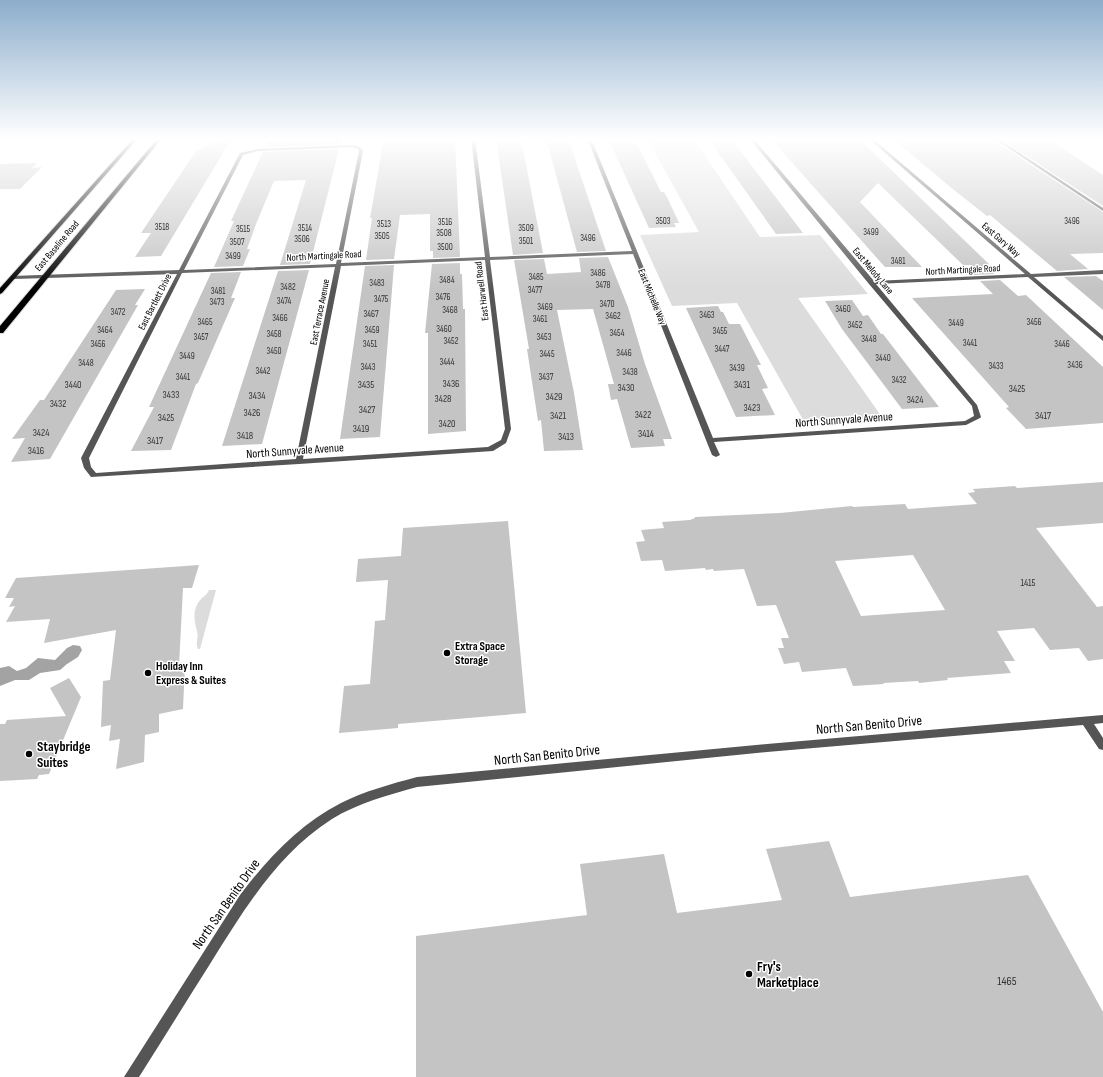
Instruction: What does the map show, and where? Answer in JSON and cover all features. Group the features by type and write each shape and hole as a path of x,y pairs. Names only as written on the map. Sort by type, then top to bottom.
{"main road":[{"name":"East Baseline Road","path":"0,292 92,188"},
{"name":"East Baseline Road","path":"0,331 118,188"}],"street":[{"name":"East Bartlett Drive","path":"88,468 85,458 223,188"},
{"name":"East Terrace Avenue","path":"299,462 353,188"},
{"name":"East Harwell Road","path":"479,188 508,429 504,441"},
{"name":"East Michelle Way","path":"609,188 716,455"},
{"name":"East Melody Lane","path":"793,188 975,406 978,417"},
{"name":"East Gary Way","path":"928,188 1103,339"},
{"path":"1070,188 1103,210"},
{"name":"North Martingale Road","path":"14,277 180,272 635,252"},
{"name":"North Martingale Road","path":"871,283 1103,272"},
{"name":"North Sunnyvale Avenue","path":"709,440 966,423 978,417"},
{"name":"North Sunnyvale Avenue","path":"88,468 94,475 299,462 490,449 504,441"},
{"name":"North San Benito Drive","path":"131,1077 240,905 264,872 287,849 320,822 364,798 417,782 767,748 1103,719"},
{"path":"1086,721 1103,746"}],"shaded area":[{"path":"675,188 727,188 760,237 820,235 868,294 798,298 884,420 806,425 737,303 672,306 640,235 699,232"},
{"path":"209,590 216,590 200,649 198,649 195,611 198,603"},
{"path":"73,645 80,646 82,650 78,657 60,670 40,673 29,680 15,680 0,686 0,668 9,666 17,671 26,668 38,658 55,660 67,648"}],"building":[{"path":"0,188 21,188 20,189"},
{"path":"171,188 202,188 161,256 135,257 151,233 141,233"},
{"path":"246,188 271,188 247,249 250,249 243,266 214,267 234,221 231,221"},
{"path":"303,188 329,188 310,264 280,265"},
{"path":"375,188 457,188 460,257 433,258 433,251 430,251 430,214 400,215 394,259 366,260 372,218 370,218"},
{"path":"503,188 531,188 543,253 513,255"},
{"path":"560,188 585,188 606,251 577,252"},
{"path":"631,188 659,188 667,197 679,223 674,223 676,227 649,228"},
{"path":"744,188 769,188 803,233 776,234"},
{"path":"815,188 873,188 860,202 922,267 885,267"},
{"path":"883,188 910,188 989,264 983,264 994,274 974,275 967,269 971,265 963,265"},
{"path":"952,188 1067,188 1103,212 1103,253 1070,254 1088,269 1057,271 990,215 987,216"},
{"path":"1076,188 1103,188 1103,206"},
{"path":"608,257 628,307 645,364 672,439 663,439 665,446 631,448 617,399 611,400 608,384 614,384 593,309 557,310 574,393 583,450 544,451 541,420 538,421 527,349 529,349 514,260 544,259 547,274 581,272 579,258"},
{"path":"460,263 460,274 462,274 463,309 465,309 466,431 428,434 428,333 425,333 432,264"},
{"path":"394,265 380,437 340,439 365,266"},
{"path":"309,270 262,444 222,446 278,271"},
{"path":"241,272 231,298 235,298 198,383 196,384 171,450 131,451 154,407 149,407 211,273"},
{"path":"1096,276 1103,281 1103,310 1064,277"},
{"path":"1000,280 1018,296 1026,295 1103,367 1103,423 1026,429 1006,408 1009,407 912,298 993,294 980,281"},
{"path":"145,289 135,305 138,305 50,459 11,462 25,438 12,439 40,400 44,400 116,290"},
{"path":"852,300 863,316 868,315 881,334 883,334 939,407 902,409 842,329 825,301"},
{"path":"718,306 729,324 740,324 761,365 757,365 768,388 762,389 775,415 736,417 686,308"},
{"path":"1103,482 1103,523 1036,528 1097,607 1103,606 1103,659 1088,661 1079,648 1050,650 1034,628 997,631 1015,661 1004,661 1011,673 947,678 948,680 919,683 918,681 853,686 846,668 802,672 799,662 784,664 778,648 784,648 781,638 789,638 776,605 757,606 744,569 714,571 713,569 706,570 705,568 665,571 662,560 641,561 636,542 645,541 641,530 664,528 662,522 690,520 695,517 780,513 852,506 905,504 908,509 977,504 968,493 975,492 973,489 1015,486 1017,488","holes":["913,555 945,610 861,616 835,561"]},
{"name":"Extra Space Storage","path":"508,521 526,713 398,724 398,728 339,733 344,686 370,684 375,621 385,620 388,580 356,582 358,559 401,556 403,528"},
{"name":"Holiday Inn Express & Suites","path":"199,565 192,588 183,588 179,665 185,664 183,709 159,714 159,732 145,735 144,762 116,769 120,739 109,741 111,725 101,727 103,681 110,680 116,630 44,643 50,619 6,622 15,606 9,607 14,598 5,598 16,578"},
{"name":"Staybridge Suites","path":"69,678 81,697 49,774 39,775 37,779 0,781 0,724 5,724 7,720 66,716 50,688"},
{"name":"Fry's Marketplace","path":"829,841 850,897 1028,875 1103,1012 1103,1077 416,1077 416,936 587,915 580,864 664,854 677,913 782,900 766,849"}],"place":[{"name":"Extra Space Storage","path":"447,653"},
{"name":"Holiday Inn Express & Suites","path":"148,673"},
{"name":"Staybridge Suites","path":"29,754"},
{"name":"Fry's Marketplace","path":"749,974"}]}
